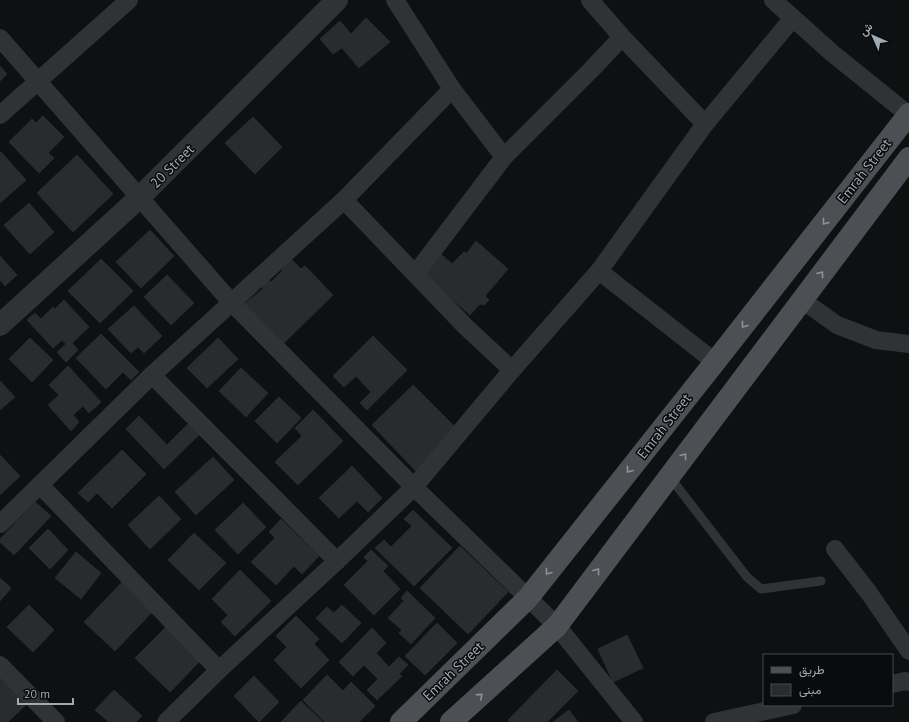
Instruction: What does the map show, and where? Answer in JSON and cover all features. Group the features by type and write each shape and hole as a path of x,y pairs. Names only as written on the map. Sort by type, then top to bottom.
{"main road":[{"name":"Emrah Street","path":"401,722 528,598 909,115"},
{"name":"Emrah Street","path":"451,722 557,626 909,158"}],"street":[{"path":"0,115 129,0"},
{"name":"20 Street","path":"0,325 140,197 337,0"},
{"path":"395,0 452,89 504,157"},
{"path":"590,0 622,37 705,124"},
{"path":"773,0 832,53 909,115"},
{"path":"166,722 219,670 337,561 414,486 512,370 599,271 705,124 793,18"},
{"path":"416,273 504,157 622,37"},
{"path":"0,38 232,302 414,486 557,626 634,722"},
{"path":"0,524 152,376 344,200 452,89"},
{"path":"344,200 416,273 466,327 512,370"},
{"path":"599,271 715,362"},
{"path":"802,300 837,325 876,340 909,344"},
{"path":"152,376 337,561"},
{"path":"40,485 219,670"},
{"path":"835,549 869,592 909,651"},
{"path":"0,665 56,722"},
{"path":"893,684 905,681 909,682"},
{"path":"714,722 788,706"}],"lane":[{"path":"669,476 748,577 761,589 821,581"}],"building":[{"path":"366,18 390,42 359,68 342,48 333,54 320,39 340,21 351,34"},
{"path":"0,66 7,74 0,81"},
{"path":"43,116 64,137 48,153 54,158 39,173 9,142 32,119 36,123"},
{"path":"253,117 282,147 255,174 225,143"},
{"path":"1,152 26,180 0,203 0,153"},
{"path":"77,155 113,194 73,232 37,193"},
{"path":"29,203 54,232 30,254 4,225"},
{"path":"150,230 174,256 141,288 116,262"},
{"path":"476,241 508,269 485,296 489,300 484,305 480,304 470,315 423,273 440,253 452,264 464,252 467,253"},
{"path":"0,256 17,275 5,286 0,280"},
{"path":"101,259 133,291 100,323 68,291"},
{"path":"291,259 301,269 305,266 333,295 283,344 243,305 263,289 262,286 268,280 271,282 283,270 281,268"},
{"path":"167,275 194,303 171,325 144,297"},
{"path":"64,300 89,327 72,343 78,350 66,362 57,352 66,344 62,340 53,348 27,320 35,313 41,319 53,307 55,309"},
{"path":"134,306 162,336 144,353 138,347 131,353 108,329"},
{"path":"101,334 139,372 131,380 123,372 106,389 76,358"},
{"path":"373,336 407,370 367,410 360,403 371,392 356,376 344,387 333,376"},
{"path":"30,338 53,360 32,382 9,359"},
{"path":"218,338 238,359 207,388 187,368"},
{"path":"68,366 101,402 89,413 83,406 73,415 79,422 71,431 48,405 59,395 49,385"},
{"path":"241,368 268,393 246,417 219,391"},
{"path":"0,381 15,397 0,410"},
{"path":"413,385 458,430 416,471 372,425"},
{"path":"279,397 301,418 277,443 255,421"},
{"path":"313,410 343,441 298,485 275,462 302,436 295,428"},
{"path":"139,416 167,445 191,421 202,432 164,469 126,429"},
{"path":"122,450 146,474 112,508 97,493 88,502 78,493"},
{"path":"0,455 20,476 0,495"},
{"path":"213,457 234,480 196,515 175,492"},
{"path":"352,466 382,498 368,512 357,501 339,518 319,498"},
{"path":"159,496 181,519 150,549 128,525"},
{"path":"35,502 51,516 14,555 0,542 0,539"},
{"path":"243,503 266,527 238,554 215,530"},
{"path":"413,510 452,548 414,586 375,548 384,540 391,547 412,526 404,519"},
{"path":"281,519 319,556 302,574 294,566 276,585 251,562 275,538 269,532"},
{"path":"48,529 68,550 50,569 29,548"},
{"path":"194,533 226,563 199,590 168,560"},
{"path":"460,546 508,592 468,634 420,588"},
{"path":"371,550 388,566 383,571 400,589 374,615 344,585 368,561 364,557"},
{"path":"76,552 101,573 81,599 55,578"},
{"path":"240,570 271,601 235,636 221,622 228,615 212,599"},
{"path":"0,578 11,588 0,601"},
{"path":"125,579 156,608 115,651 84,622"},
{"path":"407,591 435,618 411,644 399,633 402,630 388,618 404,601 401,598"},
{"path":"29,605 54,630 33,652 7,627"},
{"path":"342,605 361,623 342,643 316,618 327,607 334,613"},
{"path":"296,616 319,639 314,644 329,660 301,688 274,660 287,647 276,636"},
{"path":"437,623 457,643 425,675 405,656"},
{"path":"166,627 200,661 170,692 135,658"},
{"path":"372,628 386,643 376,653 389,667 399,657 408,665 399,674 402,676 377,700 367,690 378,679 364,665 353,676 339,662"},
{"path":"627,635 643,668 613,682 598,649"},
{"path":"557,670 578,691 547,722 510,722 508,720"},
{"path":"327,675 343,691 351,682 375,706 359,722 325,722 303,700"},
{"path":"254,676 279,702 259,722 234,696"},
{"path":"0,677 28,703 8,722 0,722"},
{"path":"114,690 142,716 136,722 109,722 95,710"},
{"path":"301,701 323,722 281,722"},
{"path":"569,710 578,722 553,722"}]}
